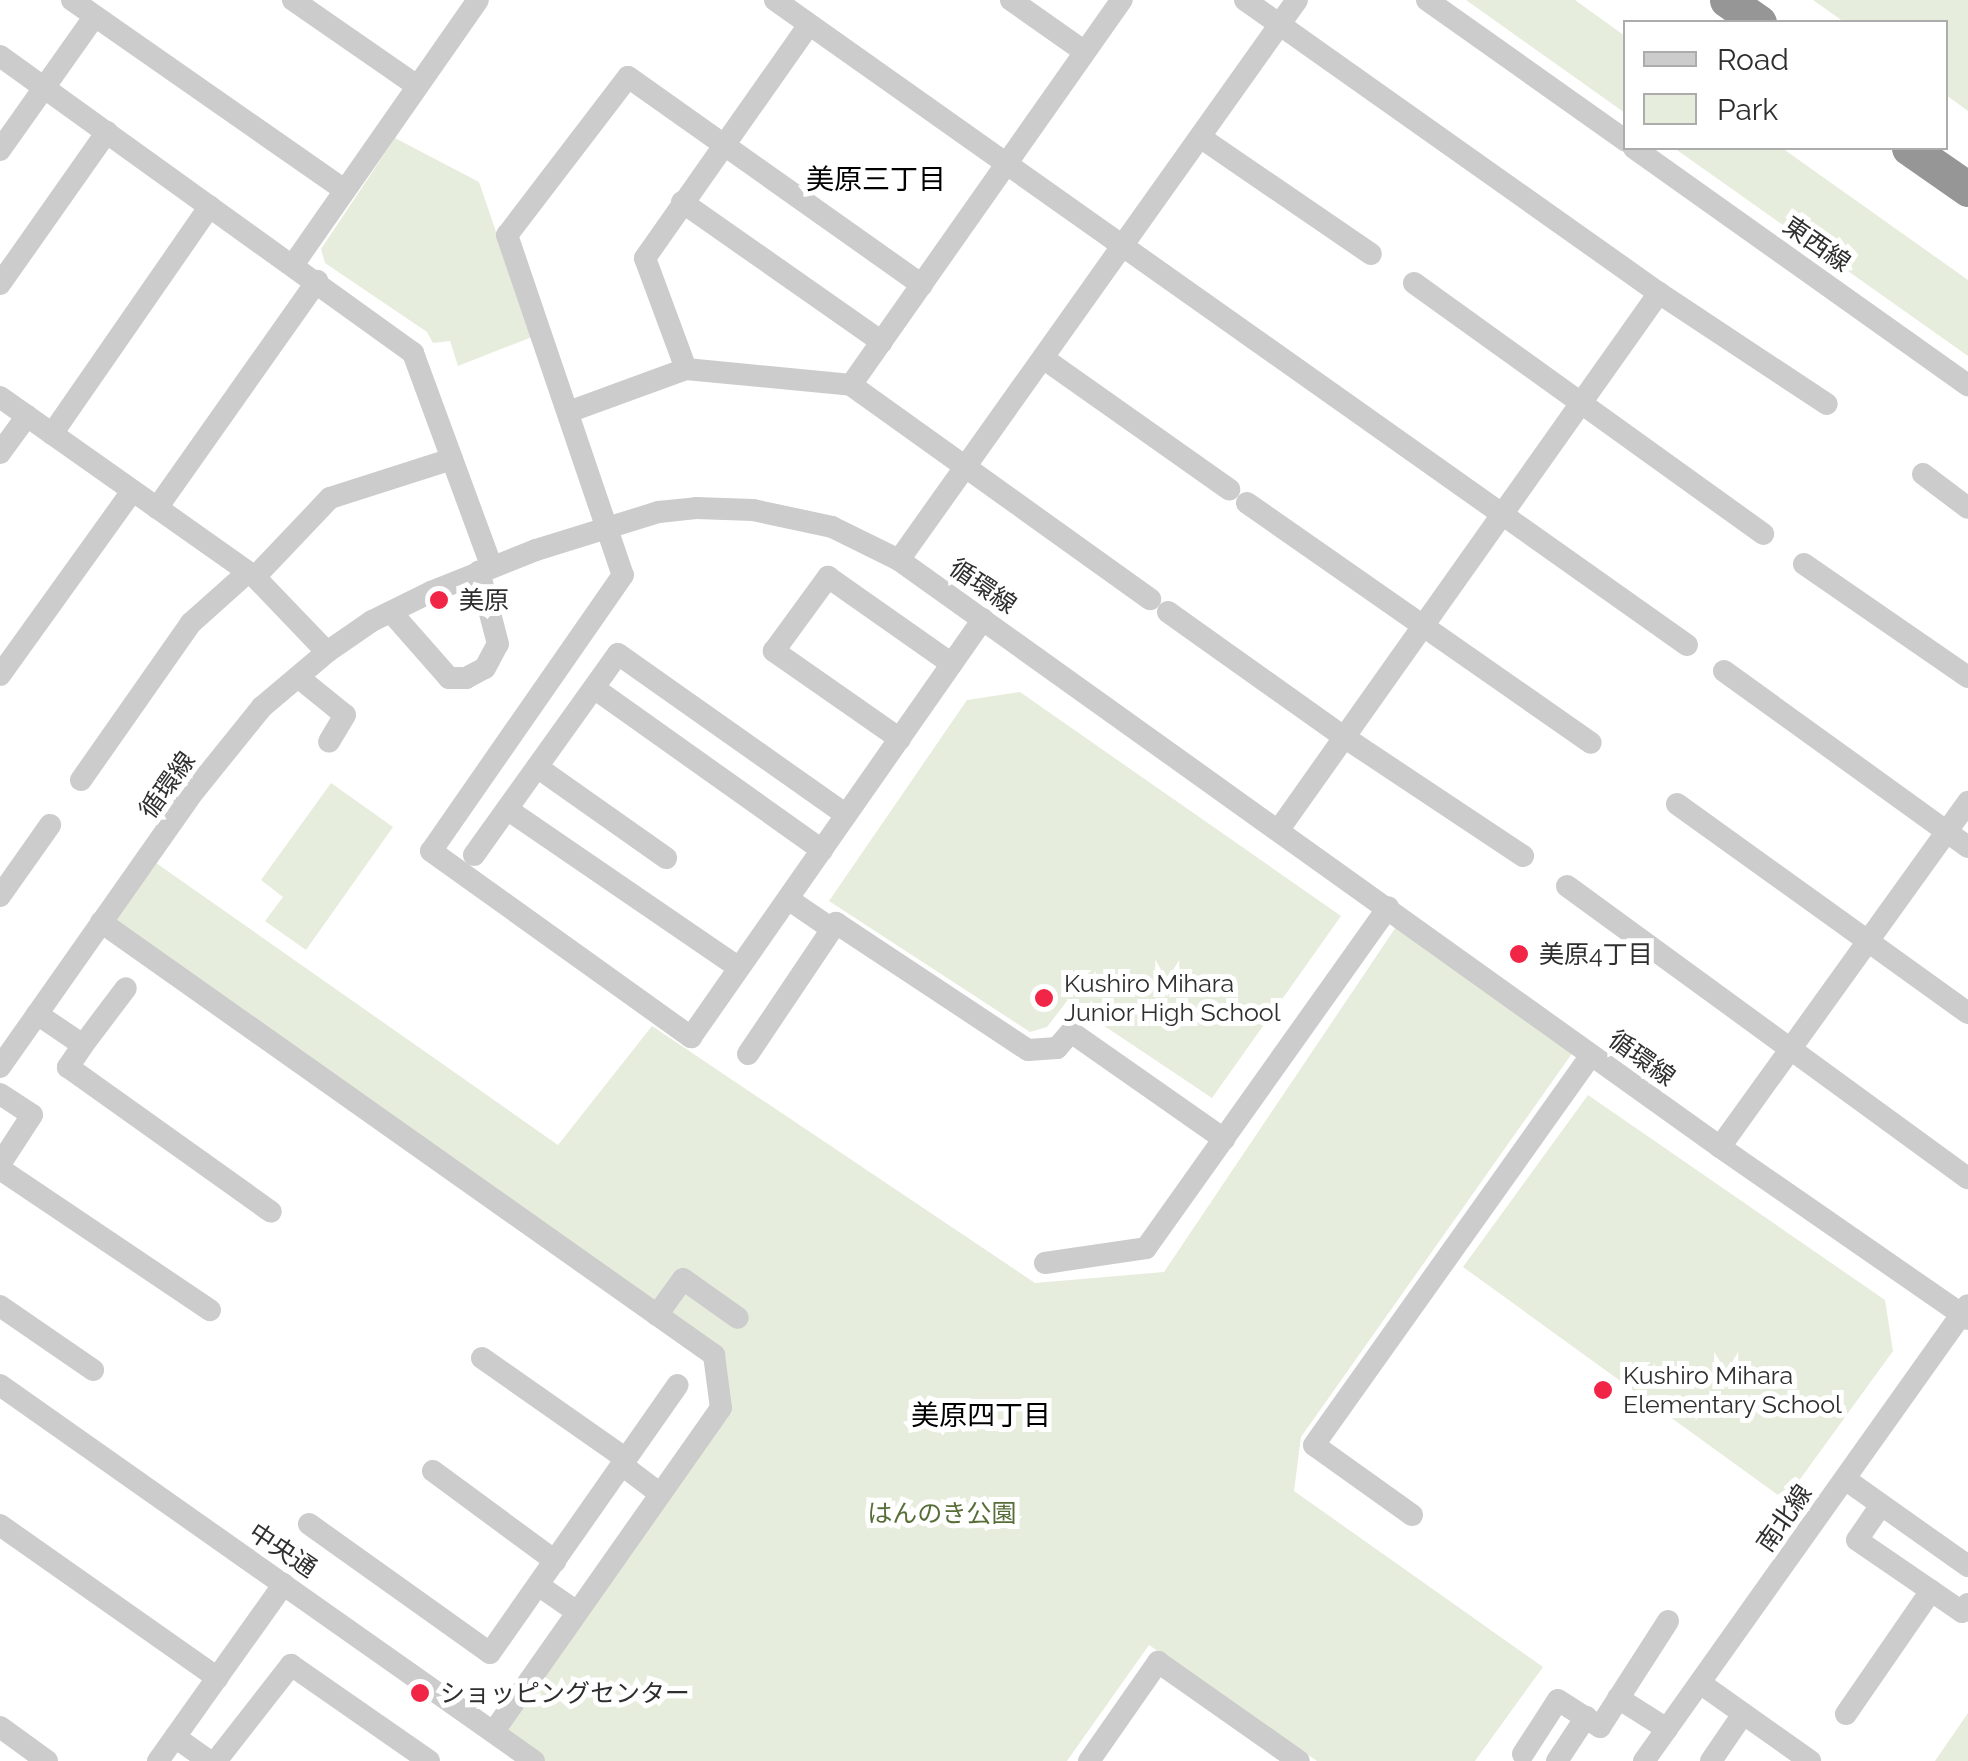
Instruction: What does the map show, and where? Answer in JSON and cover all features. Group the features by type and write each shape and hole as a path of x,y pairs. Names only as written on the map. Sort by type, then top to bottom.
{"highway":[{"path":"1702,0 1730,20"},
{"path":"1727,0 1756,20"},
{"path":"1912,150 1968,190"},
{"path":"1938,150 1968,171"}],"street":[{"path":"72,0 343,189"},
{"path":"293,0 417,86"},
{"path":"293,264 478,0"},
{"path":"775,0 1687,645"},
{"path":"1011,0 1085,52"},
{"path":"851,385 1122,0"},
{"path":"1245,0 1658,293 1826,404"},
{"path":"900,560 1297,0"},
{"path":"1427,0 1623,140"},
{"path":"0,150 96,16"},
{"path":"686,369 645,258 809,25"},
{"path":"0,56 413,353 452,458 485,568 498,644 485,668 466,678 449,678 391,612"},
{"path":"922,285 628,77 507,236 571,411 623,575 430,851 691,1037 983,619"},
{"path":"0,284 107,132"},
{"path":"1200,137 1370,254"},
{"name":"東西線","path":"1637,150 1968,384"},
{"path":"682,202 882,342"},
{"path":"52,434 210,206"},
{"path":"157,508 318,281"},
{"path":"1414,284 1763,534"},
{"path":"1280,828 1658,293"},
{"path":"1043,358 1591,743"},
{"path":"571,411 686,369 851,385 1344,738 1523,856"},
{"path":"0,397 251,574 327,652"},
{"path":"0,453 27,416"},
{"path":"81,780 192,623 251,574 330,498 452,458"},
{"path":"1922,474 1968,508"},
{"path":"0,676 132,491"},
{"name":"循環線","path":"0,1068 195,790 262,707 327,652 391,612 485,568 659,512 696,508 753,510 832,527 900,560 1280,828 1720,1148 1966,1313"},
{"path":"1804,564 1968,677"},
{"path":"900,739 774,651 828,578 952,664"},
{"path":"474,855 618,654 846,815"},
{"path":"1724,671 1968,847"},
{"path":"298,677 344,715 329,742"},
{"path":"594,688 822,850"},
{"path":"537,767 666,858"},
{"path":"1720,1148 1968,802"},
{"path":"1677,804 1968,1013"},
{"path":"507,809 739,968"},
{"path":"0,896 50,825"},
{"path":"1567,886 1968,1178"},
{"path":"788,899 832,929"},
{"path":"1044,1263 1146,1248 1388,907"},
{"path":"101,922 714,1355 720,1408 493,1732"},
{"path":"748,1054 836,923 1028,1050 1057,1048 1071,1032 1224,1138"},
{"path":"126,988 68,1068 271,1212"},
{"path":"37,1014 83,1046"},
{"path":"1412,1514 1314,1446 1591,1055"},
{"path":"0,1094 32,1116 0,1166 210,1310"},
{"path":"657,1315 683,1279 738,1318"},
{"path":"0,1306 93,1370"},
{"name":"南北線","path":"1644,1761 1966,1313"},
{"path":"482,1358 624,1462 659,1493"},
{"name":"中央通","path":"0,1385 534,1761"},
{"path":"308,1524 490,1653 678,1386"},
{"path":"433,1471 555,1561"},
{"path":"1845,1480 1968,1566"},
{"path":"1881,1505 1857,1540 1962,1612 1968,1604"},
{"path":"0,1525 218,1678"},
{"path":"158,1761 284,1584"},
{"path":"538,1584 577,1612"},
{"path":"1846,1714 1931,1591"},
{"path":"1523,1754 1558,1700 1600,1727 1668,1621"},
{"path":"1089,1761 1158,1662 1299,1761"},
{"path":"175,1737 213,1761 291,1665 429,1761"},
{"path":"1700,1683 1810,1761"},
{"path":"1618,1698 1666,1730"},
{"path":"1711,1761 1743,1714"},
{"path":"1557,1761 1586,1718"},
{"path":"0,1727 46,1761"}],"green space":[{"path":"1466,0 1575,0 1623,35 1623,112"},
{"path":"1813,0 1968,0 1968,111 1948,96 1948,20 1841,20"},
{"path":"395,138 479,182 532,337 458,366 450,341 433,343 427,332 325,263 321,249"},
{"path":"1677,150 1785,150 1968,280 1968,356"},
{"path":"1020,692 1341,916 1212,1098 1067,1001 1047,1027 1030,1032 829,901 967,700"},
{"path":"331,783 393,827 306,950 265,921 283,897 261,880"},
{"name":"はんのき公園","path":"149,858 558,1145 652,1026 1035,1283 1164,1272 1402,918 1578,1045 1301,1437 1294,1491 1543,1667 1475,1761 1317,1761 1149,1645 1067,1761 534,1761 493,1732 720,1408 714,1355 101,922"},
{"path":"1588,1095 1885,1300 1893,1351 1785,1500 1463,1267"},
{"path":"1968,1713 1968,1761 1935,1761"}],"place":[{"name":"美原","path":"439,600"},
{"name":"美原4丁目","path":"1519,954"},
{"name":"Kushiro Mihara Junior High School","path":"1044,998"},
{"name":"Kushiro Mihara Elementary School","path":"1603,1390"},
{"name":"ショッピングセンター","path":"420,1693"}],"district":[{"name":"美原三丁目","path":"876,180"},
{"name":"美原四丁目","path":"981,1416"}]}
